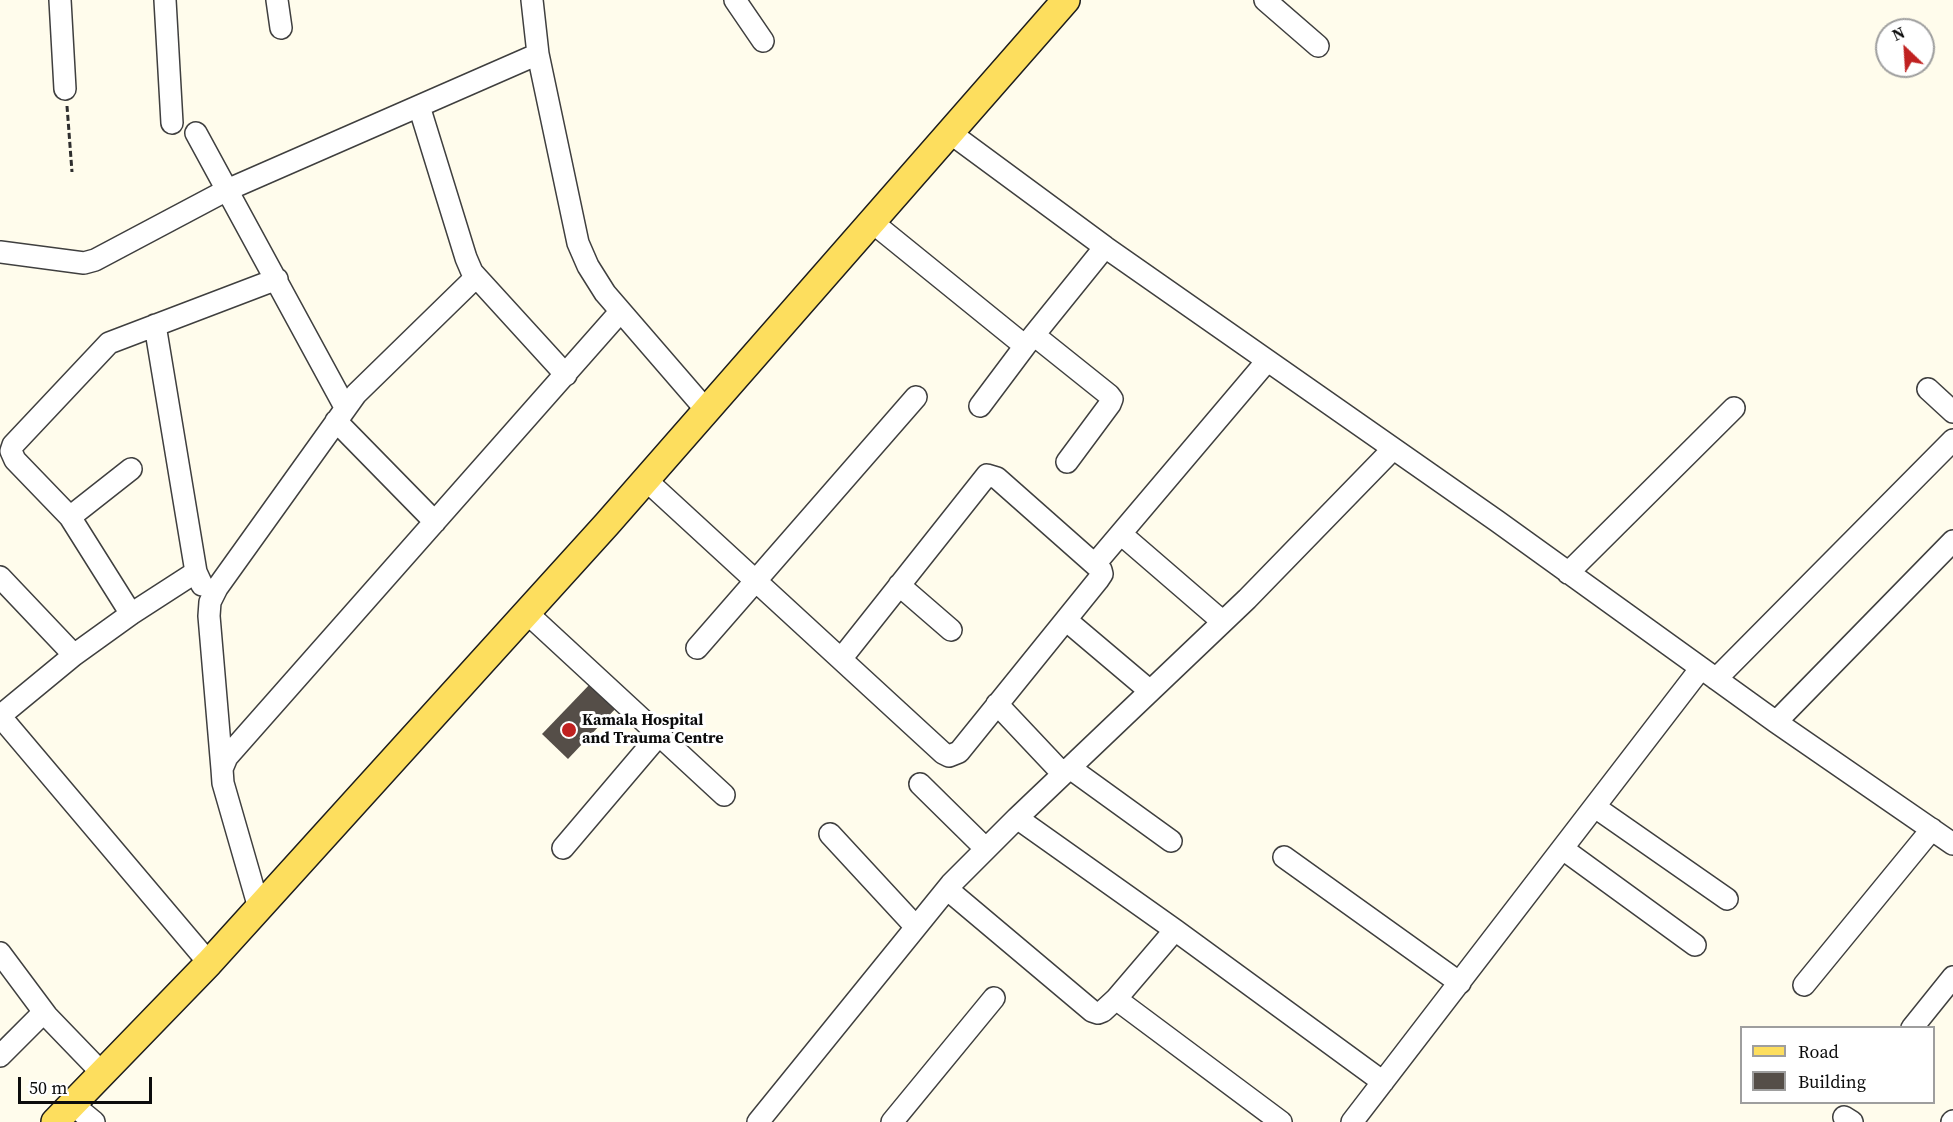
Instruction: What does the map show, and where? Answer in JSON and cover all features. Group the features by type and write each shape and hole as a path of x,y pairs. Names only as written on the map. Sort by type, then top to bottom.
{"main road":[{"path":"63,1113 209,963 527,613 1066,0"}],"street":[{"path":"60,0 65,89"},
{"path":"165,0 172,123"},
{"path":"277,0 280,28"},
{"path":"532,0 538,54 578,243 588,266 605,294 707,411"},
{"path":"735,0 763,41"},
{"path":"1265,0 1318,46"},
{"path":"2,251 84,263 94,260 227,190 538,54"},
{"path":"419,106 466,258 476,277 566,375"},
{"path":"949,132 1105,247 1776,722 1953,844"},
{"path":"195,133 277,279 341,414 435,522"},
{"path":"872,222 1030,340 1109,394 1112,399 1110,404 1067,462"},
{"path":"980,406 1105,247"},
{"path":"259,908 223,783 209,616 210,602 217,588 356,394 476,277"},
{"path":"131,614 70,517 15,460 13,445 109,343 277,279"},
{"path":"222,769 227,757 620,312"},
{"path":"155,325 196,573 210,602"},
{"path":"1095,564 1268,361"},
{"path":"1928,389 1953,412"},
{"path":"697,648 916,397"},
{"path":"1568,573 1734,408"},
{"path":"1352,1122 1595,807 1709,674 1953,440"},
{"path":"758,1122 946,890 1017,818 1223,622 1393,449"},
{"path":"70,517 130,469"},
{"path":"646,480 943,753 949,756 959,752 1102,574 1101,570 997,478 987,475 841,658"},
{"path":"1121,534 1223,622"},
{"path":"1776,722 1953,541"},
{"path":"196,573 131,614 74,655 0,716 209,963"},
{"path":"0,577 74,655"},
{"path":"899,585 951,630"},
{"path":"527,613 724,795"},
{"path":"1066,620 1150,692"},
{"path":"997,704 1066,771 1171,841"},
{"path":"563,848 659,735"},
{"path":"920,784 986,849"},
{"path":"1595,807 1727,899"},
{"path":"1017,818 1175,930 1383,1083"},
{"path":"1804,985 1932,829"},
{"path":"830,834 916,927"},
{"path":"1563,849 1695,945"},
{"path":"1284,857 1460,984"},
{"path":"946,890 1092,1011 1103,1011 1116,999 1175,930"},
{"path":"0,954 44,1012 102,1073"},
{"path":"1914,1026 1953,977"},
{"path":"892,1122 994,998"},
{"path":"1116,999 1281,1122"},
{"path":"0,1056 44,1012"},
{"path":"63,1113 94,1122"}],"path":[{"path":"65,89 72,172"}],"building":[{"path":"592,682 618,706 568,759 542,734"}],"place":[{"name":"Kamala Hospital and Trauma Centre","path":"569,730"}]}
